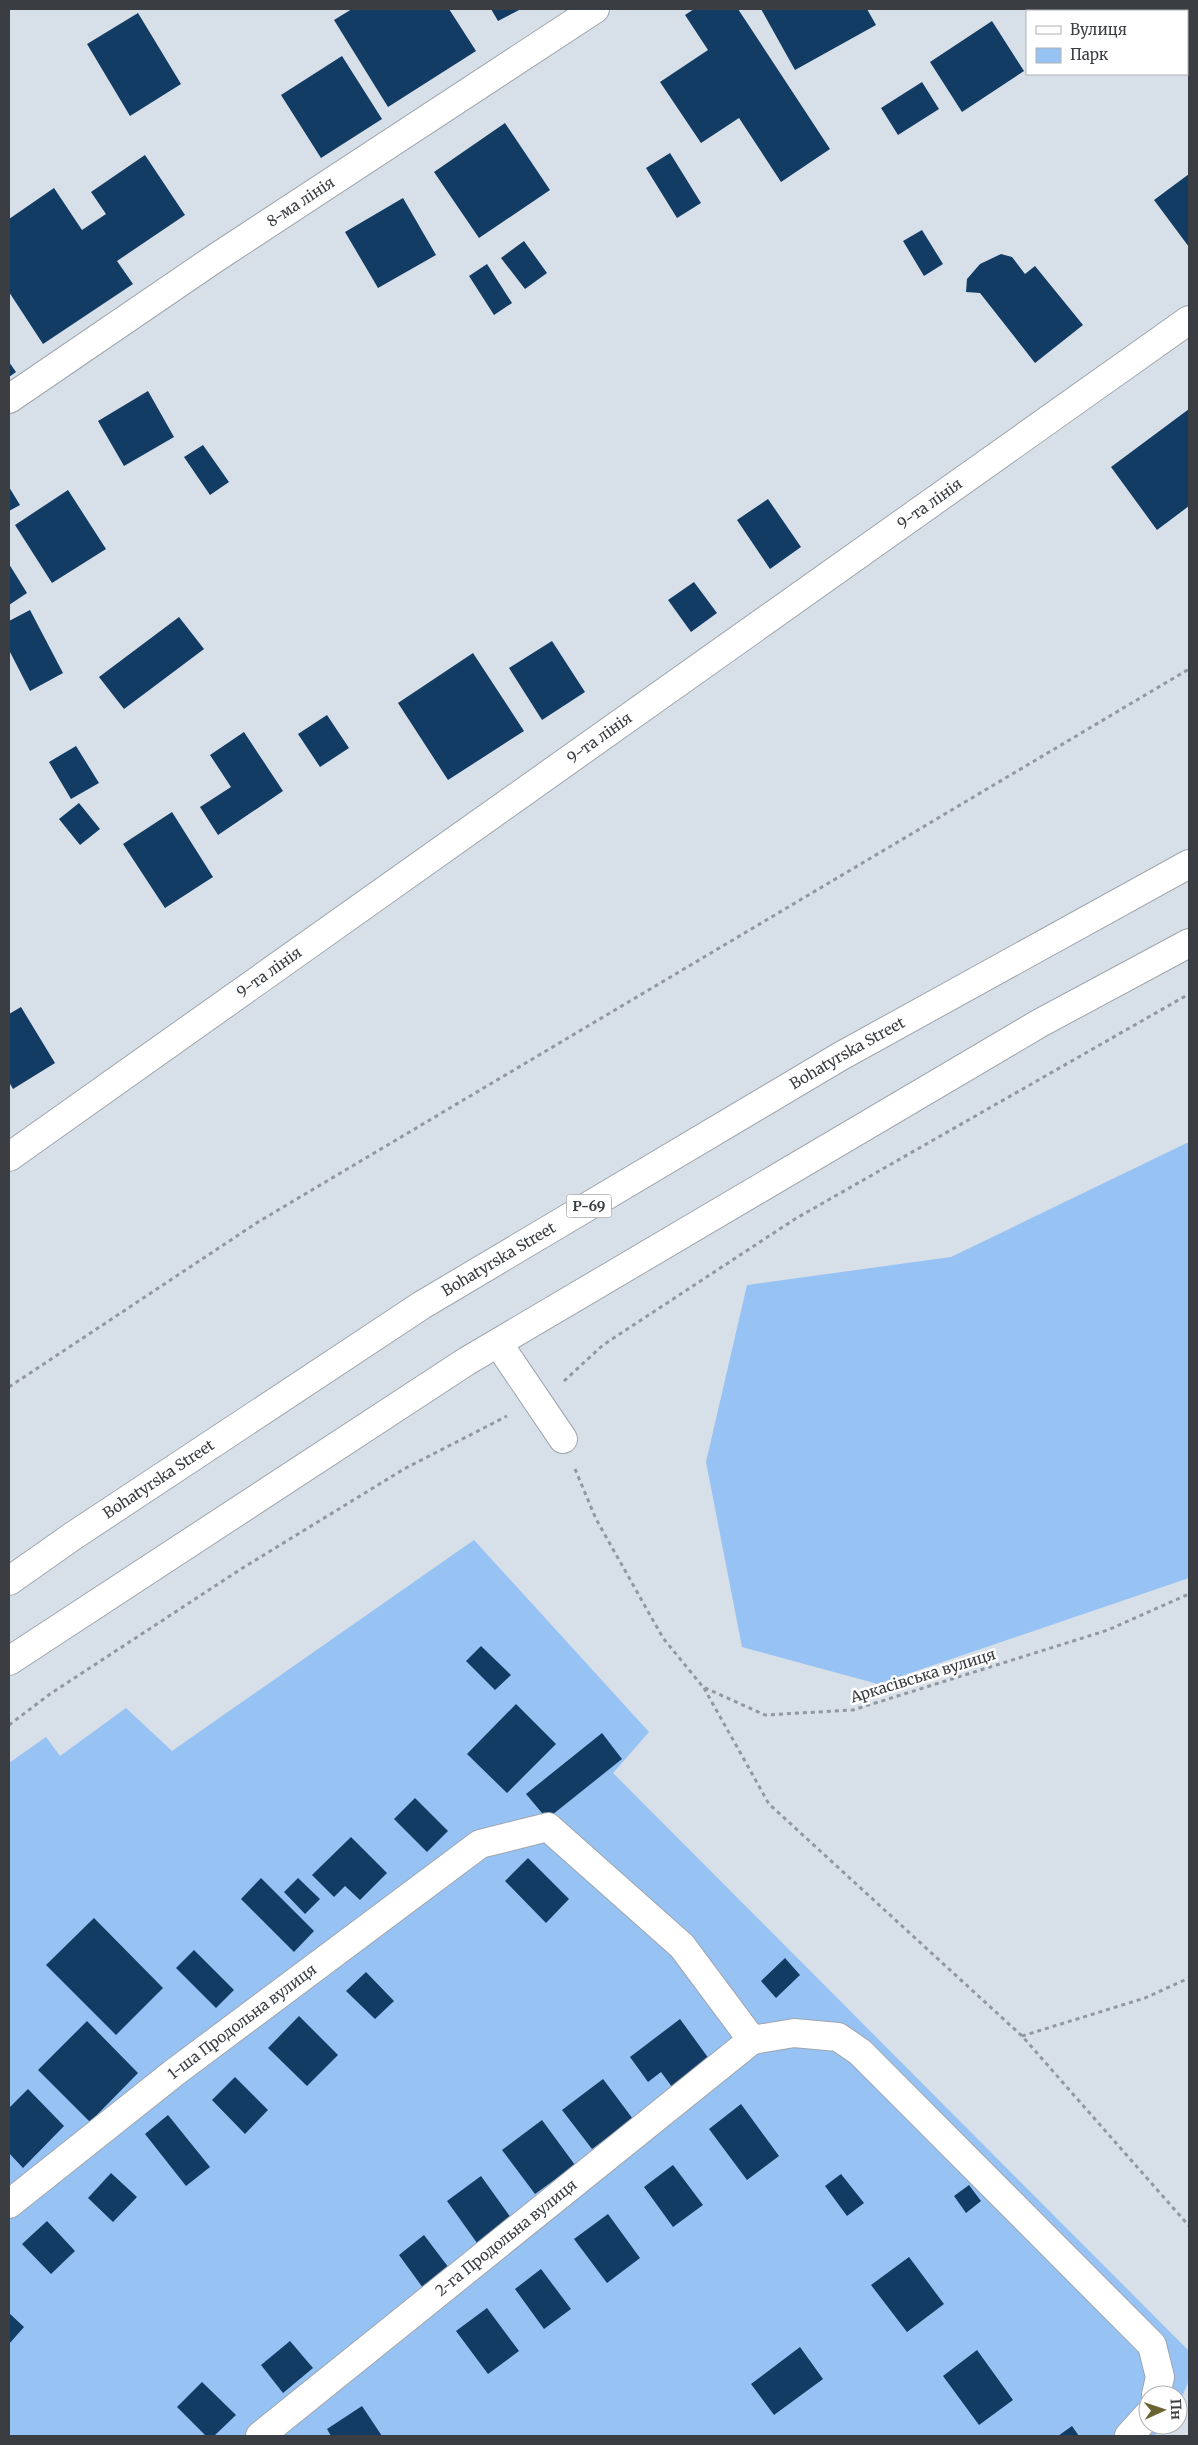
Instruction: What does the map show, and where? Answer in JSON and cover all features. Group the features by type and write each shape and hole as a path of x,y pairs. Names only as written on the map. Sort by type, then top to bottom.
{"street":[{"name":"8-ма лінія","path":"9,399 214,259 595,9"},
{"name":"9-та лінія","path":"9,1157 1189,320"},
{"name":"Bohatyrska Street","path":"9,1581 73,1536 422,1305 842,1056 1189,864"},
{"path":"9,1660 498,1343 1040,1023 1189,943"},
{"path":"498,1343 563,1439"},
{"name":"1-ша Продольна вулиця","path":"9,2204 175,2072 480,1844 548,1828 682,1946 752,2040"},
{"path":"752,2040 794,2033 838,2037 860,2052 1152,2345 1160,2377 1158,2385"},
{"name":"2-га Продольна вулиця","path":"260,2436 752,2040"},
{"path":"1129,2436 1138,2426"}],"path":[{"path":"9,1387 258,1222 1189,669"},
{"path":"9,1725 50,1694 225,1580 404,1469 499,1419 539,1404 604,1345 795,1219 1189,994"},
{"name":"Аркасівська вулиця","path":"563,1439 596,1519 663,1638 703,1687 765,1715 854,1710 1108,1630 1189,1594"},
{"path":"703,1687 769,1804 1022,2036 1189,2226"},
{"path":"1022,2036 1145,1998 1189,1978"}],"green space":[{"path":"1189,1142 1189,1578 878,1684 742,1647 706,1462 747,1285 951,1257"},
{"path":"474,1540 649,1732 613,1773 1189,2351 1189,2380 1187,2385 1138,2385 1138,2435 1155,2435 9,2436 9,1763 46,1737 60,1756 126,1708 172,1751"}],"building":[{"path":"352,9 449,9 476,51 388,107 334,20"},
{"path":"491,9 521,9 498,21"},
{"path":"694,9 738,9 830,149 781,182 739,118 701,143 660,82 708,50 685,15"},
{"path":"761,9 867,9 876,25 795,70"},
{"path":"1189,9 1189,22 1188,10 1180,10"},
{"path":"138,13 181,84 130,116 87,44"},
{"path":"992,21 1024,71 962,112 930,62"},
{"path":"342,56 382,119 321,158 281,95"},
{"path":"922,82 939,109 898,135 881,108"},
{"path":"505,123 550,190 479,238 434,172"},
{"path":"670,153 701,203 677,218 646,168"},
{"path":"145,155 185,215 117,261 133,284 43,344 9,292 9,219 54,188 82,230 106,214 91,192"},
{"path":"1189,174 1189,247 1154,200"},
{"path":"403,198 436,255 378,288 345,232"},
{"path":"922,230 943,264 924,276 903,241"},
{"path":"524,241 547,273 525,289 501,258"},
{"path":"1001,254 1012,257 1025,274 1035,266 1083,325 1035,363 980,293 966,292 967,279 980,264"},
{"path":"487,264 512,303 494,315 469,276"},
{"path":"9,362 16,372 9,377"},
{"path":"148,391 174,437 124,466 98,421"},
{"path":"1189,409 1189,506 1157,530 1111,467"},
{"path":"203,445 229,482 210,495 184,457"},
{"path":"9,487 20,505 9,511"},
{"path":"68,490 106,549 52,583 15,525"},
{"path":"768,499 801,547 770,569 737,520"},
{"path":"9,564 27,593 9,605"},
{"path":"694,582 717,613 691,632 668,600"},
{"path":"30,610 63,673 30,691 9,650 9,621"},
{"path":"179,617 204,649 124,709 99,677"},
{"path":"552,641 585,692 542,720 509,668"},
{"path":"473,653 524,731 448,780 398,703"},
{"path":"327,715 349,748 320,767 298,734"},
{"path":"244,732 283,791 218,835 200,807 231,787 210,755"},
{"path":"76,746 99,783 71,799 49,762"},
{"path":"79,803 100,829 80,845 59,819"},
{"path":"172,812 213,877 165,908 123,844"},
{"path":"21,1007 55,1063 13,1089 9,1082 9,1014"},
{"path":"481,1646 511,1675 495,1690 466,1661"},
{"path":"516,1704 556,1744 507,1793 467,1754"},
{"path":"602,1733 622,1759 547,1819 526,1794"},
{"path":"415,1798 448,1831 427,1852 394,1819"},
{"path":"351,1837 387,1873 360,1900 345,1886 334,1897 312,1875"},
{"path":"528,1858 569,1899 546,1923 505,1881"},
{"path":"261,1878 314,1931 294,1952 241,1899"},
{"path":"298,1878 320,1899 305,1914 284,1892"},
{"path":"94,1918 163,1988 116,2035 46,1965"},
{"path":"194,1950 234,1990 216,2008 176,1968"},
{"path":"785,1958 800,1975 776,1998 761,1981"},
{"path":"366,1972 394,2001 375,2019 346,1991"},
{"path":"299,2016 338,2055 307,2086 268,2048"},
{"path":"680,2019 712,2063 675,2091 661,2072 648,2082 630,2057"},
{"path":"87,2021 138,2073 90,2122 38,2070"},
{"path":"235,2077 268,2110 245,2134 212,2100"},
{"path":"603,2079 633,2119 592,2149 562,2110"},
{"path":"28,2089 64,2126 23,2168 9,2153 9,2108"},
{"path":"741,2104 779,2156 747,2180 709,2129"},
{"path":"168,2115 210,2167 186,2186 145,2134"},
{"path":"542,2120 575,2165 535,2194 502,2150"},
{"path":"673,2165 703,2205 673,2227 644,2187"},
{"path":"111,2173 137,2197 113,2222 88,2198"},
{"path":"841,2174 864,2203 847,2216 825,2186"},
{"path":"481,2176 511,2218 477,2243 447,2201"},
{"path":"969,2185 981,2201 966,2213 954,2196"},
{"path":"608,2214 640,2258 607,2283 574,2239"},
{"path":"47,2221 75,2251 51,2274 22,2244"},
{"path":"424,2235 449,2268 423,2288 399,2255"},
{"path":"909,2257 944,2304 907,2332 871,2285"},
{"path":"541,2269 571,2309 544,2329 515,2289"},
{"path":"487,2308 519,2351 488,2374 456,2331"},
{"path":"9,2313 24,2327 9,2344"},
{"path":"290,2341 313,2368 283,2393 261,2365"},
{"path":"800,2347 823,2379 774,2415 751,2384"},
{"path":"977,2350 1013,2400 979,2425 943,2376"},
{"path":"202,2382 236,2415 214,2436 206,2436 177,2407"},
{"path":"362,2406 382,2436 331,2436 327,2429"},
{"path":"1072,2426 1079,2436 1058,2436"}]}
